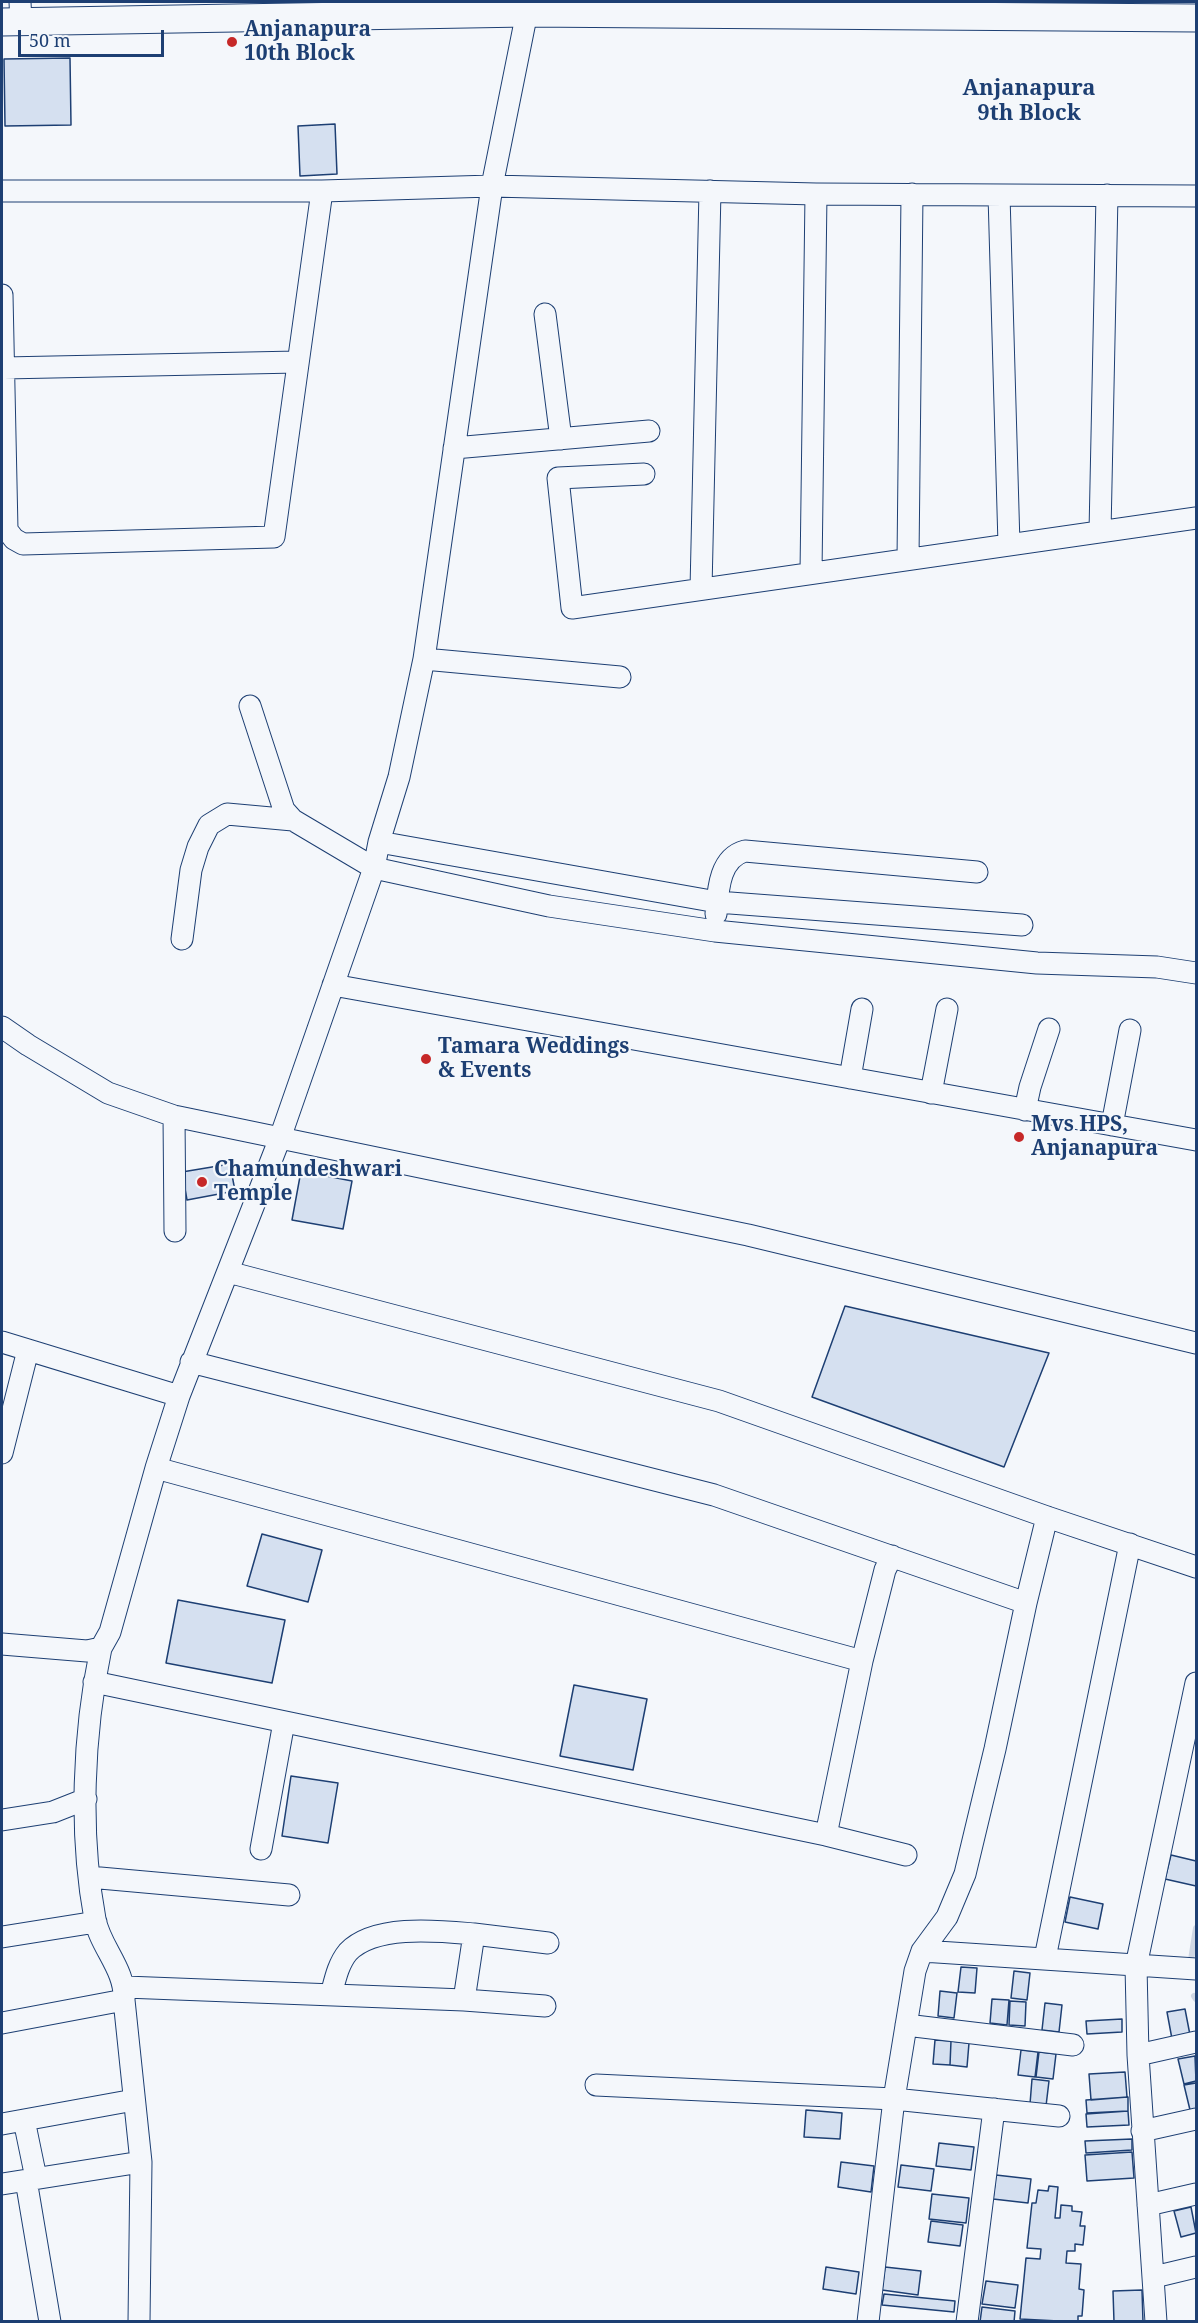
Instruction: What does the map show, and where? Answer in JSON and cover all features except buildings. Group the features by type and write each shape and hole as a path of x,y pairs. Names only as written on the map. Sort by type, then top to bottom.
{"main road":[{"path":"14,15 527,7 699,7 1197,18"}],"street":[{"path":"139,2322 141,2162 124,1994 96,1922 89,1877 87,1747 94,1682 101,1648 110,1632 156,1468 179,1396 280,1138 374,868 379,842 399,777 424,659 492,186 527,7"},
{"path":"2,191 322,190 492,186 816,194 1197,196"},
{"path":"2,295 7,530 14,539 23,544 274,537 322,190"},
{"path":"701,589 710,191"},
{"path":"811,572 816,194"},
{"path":"908,559 912,194"},
{"path":"999,195 1009,545"},
{"path":"1100,532 1107,195"},
{"path":"545,314 561,439"},
{"path":"4,368 297,362"},
{"path":"454,448 649,431"},
{"path":"644,474 558,478 573,608 1197,518"},
{"path":"424,659 620,677"},
{"path":"250,706 284,810 293,820 374,868 549,906 715,931 1037,963 1157,967 1197,974"},
{"path":"182,939 191,870 198,847 209,825 227,814 293,820"},
{"path":"379,842 717,902 1022,925"},
{"path":"715,931 717,902 726,862 735,854 745,851 977,872"},
{"path":"333,986 1197,1140"},
{"path":"931,1093 947,1009"},
{"path":"850,1078 862,1010"},
{"path":"2,1027 28,1046 108,1093 174,1116 748,1235 1197,1343"},
{"path":"1025,1110 1049,1029"},
{"path":"1112,1125 1130,1030"},
{"path":"174,1116 175,1231"},
{"path":"228,1272 720,1401 1047,1517 1197,1567"},
{"path":"2,1342 179,1396"},
{"path":"2,1454 28,1350"},
{"path":"191,1362 714,1495 1026,1603"},
{"path":"156,1468 862,1661"},
{"path":"868,2322 894,2099 915,1971 922,1951 947,1917 965,1875 1047,1517"},
{"path":"1045,1958 1130,1544"},
{"path":"826,1835 862,1661 885,1570 892,1557"},
{"path":"2,1644 87,1651 101,1648"},
{"path":"94,1682 826,1835 906,1854"},
{"path":"1156,2322 1142,2131 1136,1966 1197,1683"},
{"path":"261,1849 284,1722"},
{"path":"2,1820 53,1812 86,1799"},
{"path":"89,1877 290,1895"},
{"path":"2,1937 96,1922"},
{"path":"331,1995 338,1968 348,1952 366,1938 420,1930 548,1943"},
{"path":"464,2000 474,1934"},
{"path":"922,1951 1197,1969"},
{"path":"2,2023 124,1994 331,1995 464,2000 545,2006"},
{"path":"906,2025 1073,2044"},
{"path":"1138,2055 1197,2042"},
{"path":"596,2085 894,2099 1059,2116"},
{"path":"2,2124 134,2100"},
{"path":"967,2322 994,2109"},
{"path":"1142,2131 1197,2119"},
{"path":"24,2120 50,2322"},
{"path":"2,2184 141,2162"},
{"path":"1148,2205 1197,2194"},
{"path":"1154,2277 1197,2268"}],"waterway":[{"path":"1191,1960 1196,1928"}],"place":[{"name":"Anjanapura 10th Block","path":"232,42"},
{"name":"Tamara Weddings & Events","path":"426,1059"},
{"name":"Mvs HPS, Anjanapura","path":"1019,1137"},
{"name":"Chamundeshwari Temple","path":"202,1182"}],"district":[{"name":"Anjanapura 9th Block","path":"1029,102"}]}
